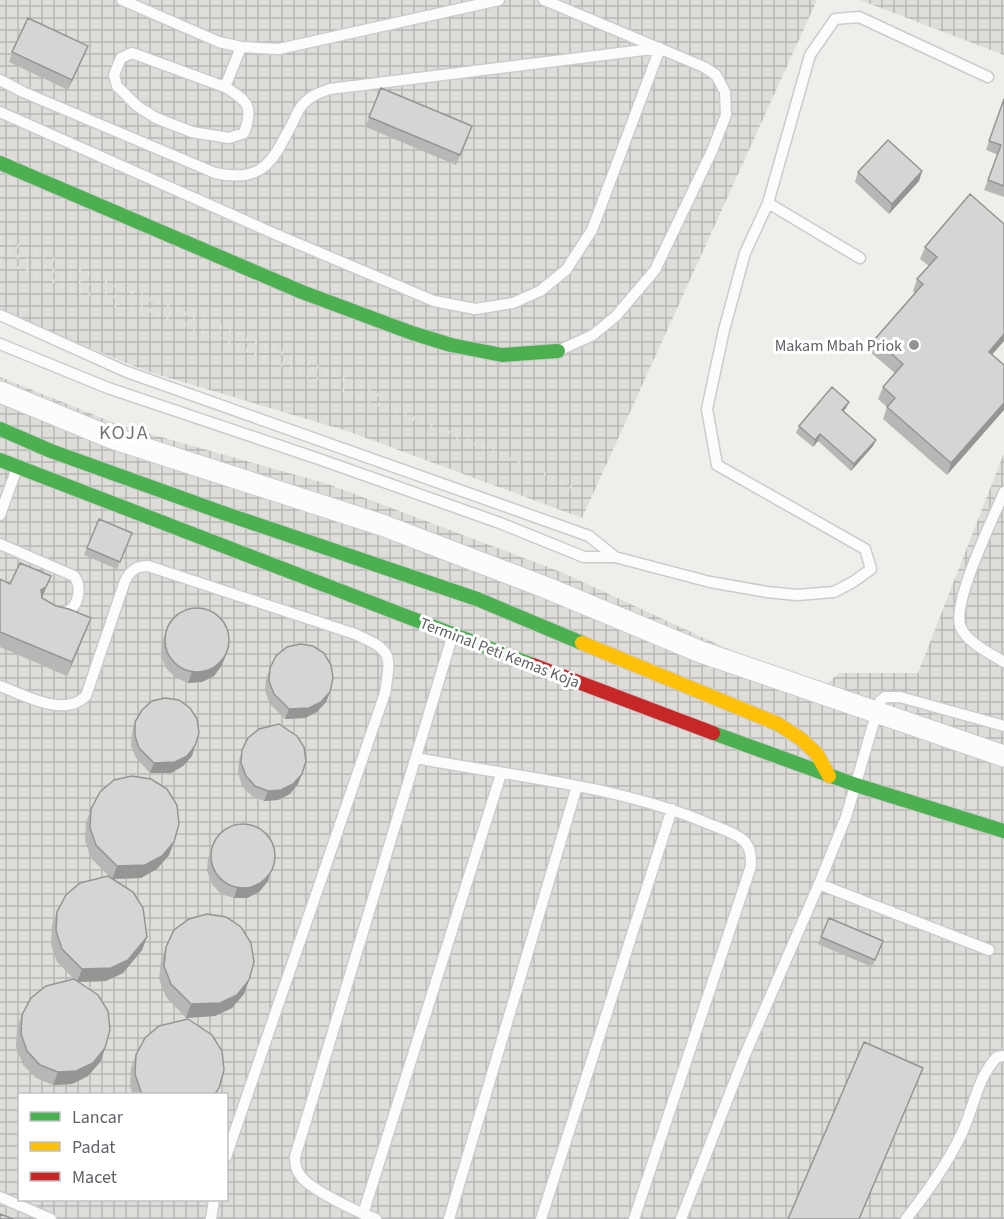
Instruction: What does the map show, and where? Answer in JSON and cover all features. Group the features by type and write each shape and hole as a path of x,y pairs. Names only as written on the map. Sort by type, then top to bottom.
{"main road":[{"path":"0,164 302,292 412,333 451,345 502,355 558,351"},
{"path":"0,429 51,451 229,515 477,599 778,724 801,739 817,754 829,776"},
{"name":"Terminal Peti Kemas Koja","path":"0,460 829,776 1004,831"}],"street":[{"path":"0,392 112,438 382,525 547,588 701,652 1004,756"}],"lane":[{"path":"122,0 200,35 241,47 279,49 499,0"},
{"path":"544,0 704,67 716,75 725,92 726,115 712,152 655,270 616,316 592,335 558,351"},
{"path":"0,344 108,388 500,523 584,557 615,556 710,582 767,592 797,595 834,592 854,582 871,569 865,549 717,465 707,409 724,330 745,253 768,203 810,55 835,19 859,17 988,77"},
{"path":"225,87 241,47"},
{"path":"0,80 23,92 215,173 232,177 250,175 263,168 276,154 303,103 315,94 330,89 660,48"},
{"path":"0,112 275,234 434,301 475,309 513,303 540,291 566,270 592,230 660,48"},
{"path":"132,53 225,87 246,104 250,117 244,133 229,138 192,132 156,118 137,106 117,86 114,75 121,58 132,53"},
{"path":"768,203 860,258"},
{"path":"0,315 127,372 589,536 615,556"},
{"path":"294,451 300,433"},
{"path":"0,515 18,468"},
{"path":"1004,492 968,579 958,615 961,630 1004,662"},
{"path":"0,544 74,576 80,582 80,590 72,610 67,614 51,610"},
{"path":"0,686 48,703 65,706 79,702 86,696 125,581 133,569 142,566 148,566 355,634 375,643 385,652 389,664 385,693 228,1151"},
{"path":"375,1219 303,1179 298,1173 295,1157 453,634"},
{"path":"681,1219 744,1057 819,884 856,785 880,701 885,697 900,697 1004,726"},
{"path":"416,758 577,786 672,809 729,832 743,840 748,847 751,866 634,1219"},
{"path":"363,1214 501,774"},
{"path":"448,1219 577,786"},
{"path":"541,1219 672,809"},
{"path":"819,884 989,950"},
{"path":"906,1219 961,1136 984,1075 998,1057 1004,1056"},
{"path":"0,1197 30,1215 51,1219"},
{"path":"211,1219 214,1201"}],"shaded area":[{"path":"0,0 817,0 582,518 347,431 146,371 0,311"},
{"path":"860,0 1004,0 1004,55"},
{"path":"0,377 122,426 328,484 561,572 819,691 839,673 918,673 1004,453 1004,1219 0,1219"}],"building":[{"path":"28,18 88,46 72,80 12,52"},
{"path":"381,88 472,126 460,155 369,117"},
{"path":"1004,99 1004,186 988,180 1001,145 989,141"},
{"path":"888,140 922,171 892,204 858,172"},
{"path":"970,194 1004,224 1004,334 989,352 1004,365 1004,403 951,463 887,407 895,398 883,387 903,364 875,339 923,284 917,279 937,257 925,247"},
{"path":"832,387 849,402 842,410 876,440 854,464 820,434 815,440 799,426"},
{"path":"99,519 132,533 120,562 87,548"},
{"path":"20,563 51,576 46,587 41,590 42,598 56,606 91,618 72,662 0,632 0,579 10,584"},
{"path":"197,608 209,610 220,617 227,628 229,640 227,652 220,663 209,670 197,672 185,670 174,663 167,652 165,640 167,628 174,617 185,610"},
{"path":"300,644 313,646 324,653 331,665 333,678 330,692 321,702 309,708 289,709 274,694 269,681 270,668 276,656 287,647"},
{"path":"165,698 179,700 190,708 197,719 199,733 195,746 187,756 175,762 154,763 139,748 135,736 135,722 142,710 152,701"},
{"path":"279,724 297,736 304,747 306,761 302,774 293,784 281,790 268,791 255,786 246,776 241,763 242,750 248,738 259,729"},
{"path":"132,776 151,779 167,789 177,805 179,824 174,842 162,856 145,865 117,866 96,845 90,828 91,809 100,792 114,780"},
{"path":"243,824 255,826 266,833 273,844 275,856 273,868 266,879 255,886 243,888 231,886 220,879 213,868 211,856 213,844 220,833 231,826"},
{"path":"108,876 133,892 143,908 147,937 128,960 111,968 82,969 62,949 56,931 57,912 66,895 80,883"},
{"path":"207,914 226,917 241,927 251,943 254,962 249,980 237,995 220,1003 191,1004 171,984 164,966 166,947 174,930 189,919"},
{"path":"829,918 883,941 875,960 821,937"},
{"path":"74,979 98,995 108,1011 110,1030 105,1048 93,1063 76,1071 58,1072 40,1065 27,1051 21,1034 22,1015 31,998 46,986"},
{"path":"188,1019 212,1035 222,1051 224,1070 215,1093 141,1092 135,1074 136,1055 145,1038 159,1026"},
{"path":"864,1042 923,1068 859,1219 788,1219"},
{"path":"0,1214 13,1219 0,1219"}],"railway":[{"path":"0,238 329,372 385,398"},
{"path":"0,249 483,447 587,494"},
{"path":"0,260 139,315"}],"traffic: fast":[{"path":"0,163 302,292 412,333 451,345 502,355 558,351"},
{"path":"0,429 51,451 229,515 477,599 582,643"},
{"path":"0,460 533,665"},
{"path":"713,733 856,785 1004,831"}],"traffic: slow":[{"path":"582,643 778,724 801,739 817,754 829,776"}],"traffic: jam":[{"path":"533,665 713,733"}],"place":[{"name":"Makam Mbah Priok","path":"914,345"}],"district":[{"name":"KOJA","path":"124,432"}]}
